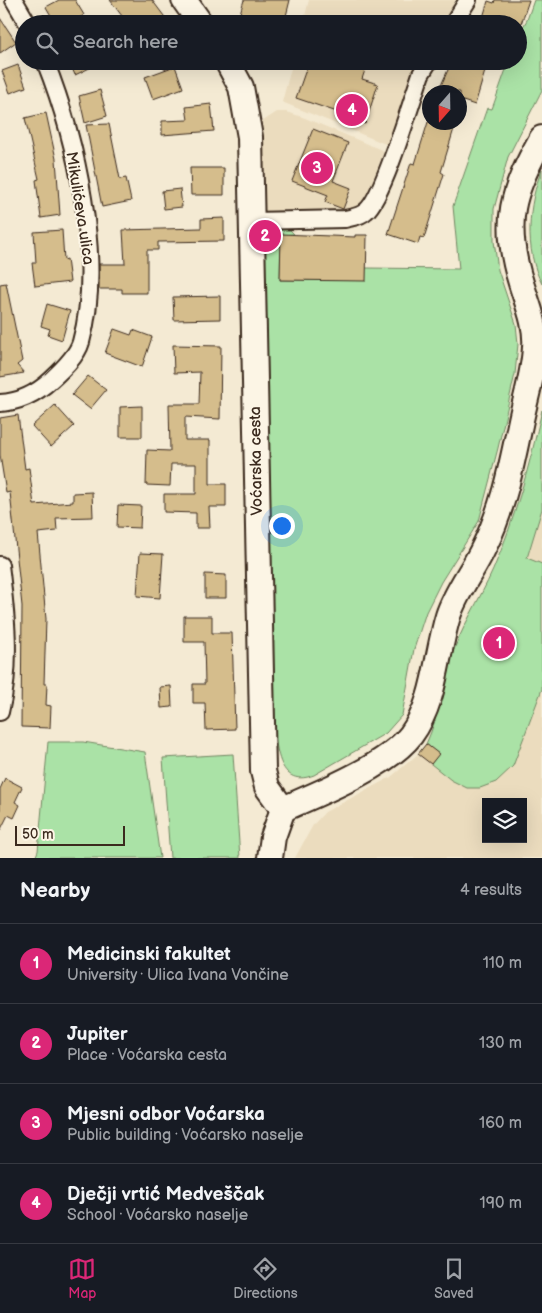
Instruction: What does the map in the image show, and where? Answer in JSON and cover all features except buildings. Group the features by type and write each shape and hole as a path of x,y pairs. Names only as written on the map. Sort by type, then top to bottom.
{"main road":[{"path":"184,0 195,15"},
{"name":"Voćarska cesta","path":"231,70 241,88 247,114 252,221 261,745 263,771 267,787 284,809"},
{"path":"270,858 273,837 284,809 340,782 391,754 411,735 427,705 452,605 484,548 499,513 530,380 536,346 533,322 513,253 512,206 521,178 542,138"}],"street":[{"path":"14,0 23,15"},
{"path":"459,15 468,0"},
{"name":"Mikulićeva ulica","path":"0,403 11,403 34,392 64,369 81,343 86,310 90,269 78,172 58,94 49,70"},
{"path":"252,221 344,219 358,216 368,210 381,188 423,70"},
{"path":"0,565 7,650 0,712"}],"shaded area":[{"path":"309,0 456,0 447,15 305,15"},
{"path":"291,70 416,70 388,145 282,102"},
{"path":"277,112 287,112 305,118 384,151 364,207 358,212 262,214 257,125"},
{"path":"542,410 542,858 295,858 313,825 325,812 391,777 418,754 426,744 439,712 449,661 464,625 493,571 512,520 531,459"}],"green space":[{"path":"534,0 542,0 542,90 508,157 494,209 494,241 498,270 516,324 518,344 515,374 479,521 441,582 426,612 414,649 402,715 386,733 314,775 301,778 291,775 284,768 280,759 273,713 265,233 277,230 290,230 294,234 281,235 280,280 310,280 366,268 459,269 453,206 487,108 492,109 506,70 527,70 527,20"},
{"path":"542,169 542,284 532,257 530,227 534,197"},
{"path":"542,410 542,509 527,558 542,564 542,689 513,766 496,782 480,788 467,788 451,780 431,764 438,754 426,744 431,733 454,648 493,570 515,511"},
{"path":"48,742 83,742 145,752 160,858 35,858 38,851"},
{"path":"233,754 240,858 170,858 163,758"}],"place":[{"name":"Dječji vrtić Medveščak","path":"352,110"},
{"name":"Mjesni odbor Voćarska","path":"317,168"},
{"name":"Jupiter","path":"265,236"},
{"name":"Medicinski fakultet","path":"499,643"}]}
